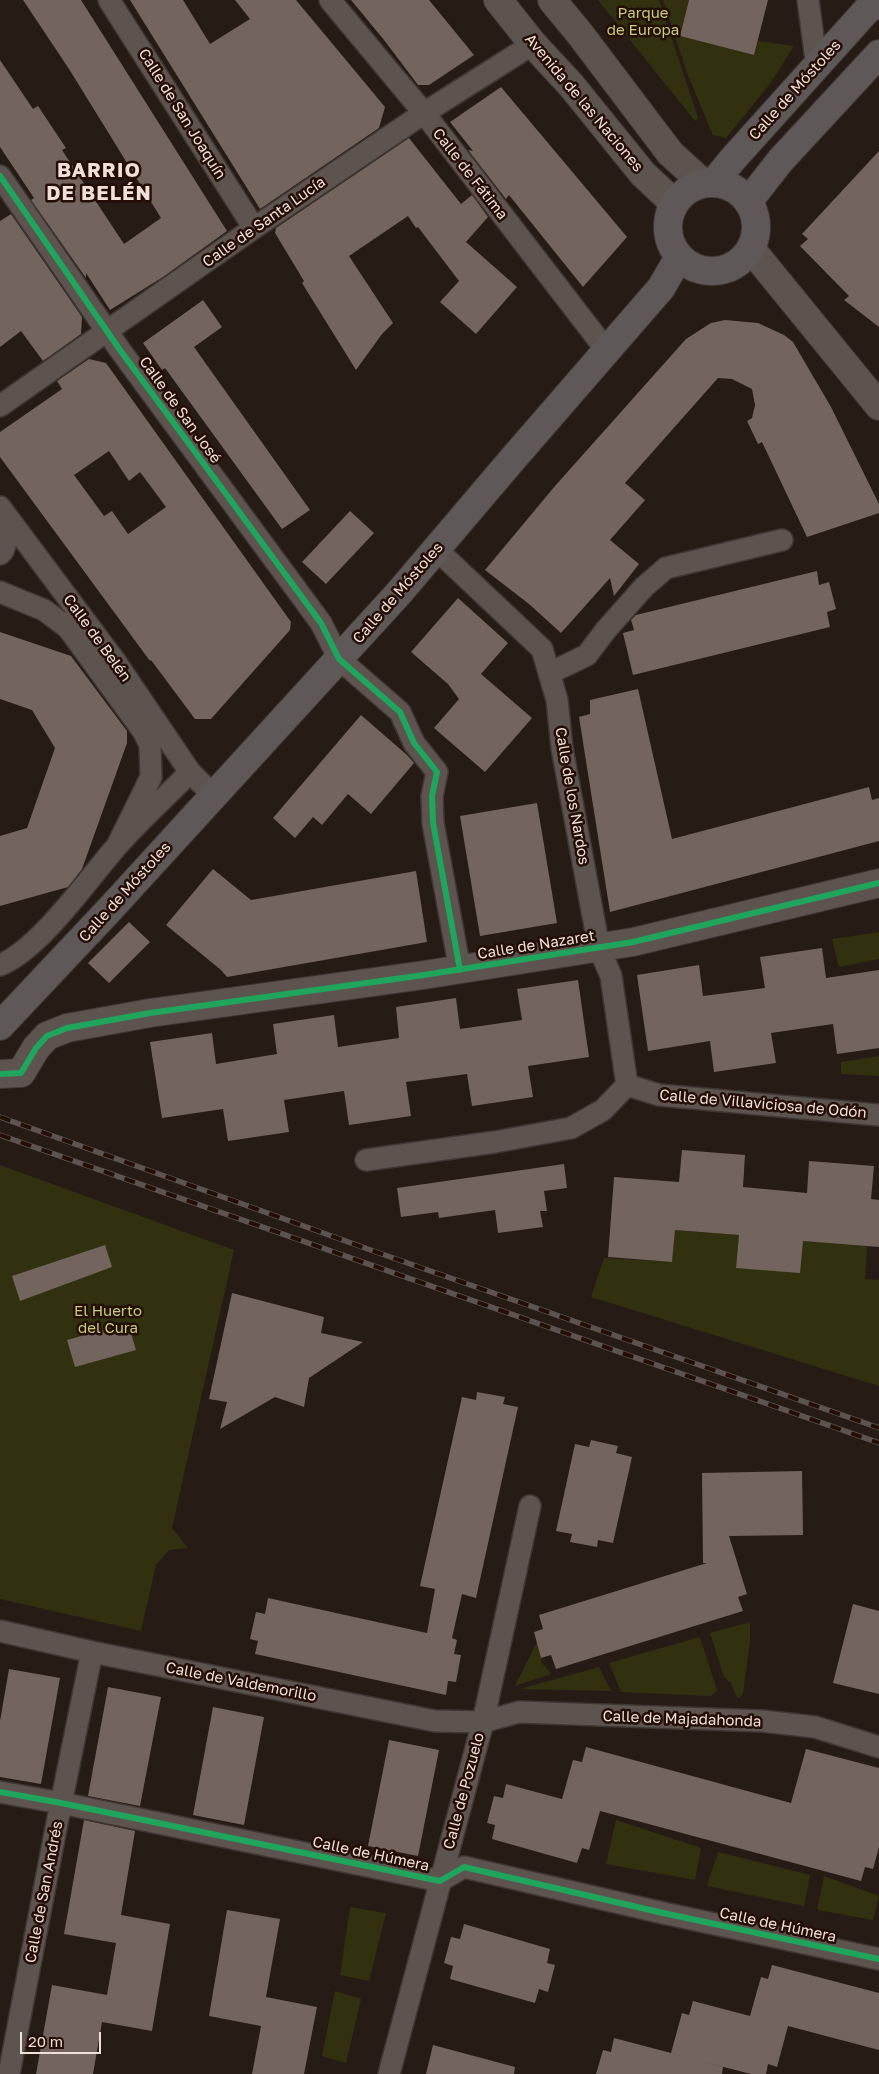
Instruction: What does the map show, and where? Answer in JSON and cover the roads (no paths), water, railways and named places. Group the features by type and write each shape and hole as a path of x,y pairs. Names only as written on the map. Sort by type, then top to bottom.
{"main road":[{"name":"Calle de Móstoles","path":"709,183 817,67 866,4"},
{"path":"748,202 780,161 879,54"},
{"path":"709,183 727,185 739,192 748,202 756,217 756,234 751,249 740,262 725,270 708,272 692,267 679,257 671,245 667,231 668,216 674,203 682,194 692,187 709,183"},
{"name":"Calle de Móstoles","path":"0,1026 111,908 213,795 347,666 398,594 661,288 679,257"}],"street":[{"name":"Calle de San Joaquín","path":"109,0 254,228"},
{"name":"Calle de Fátima","path":"330,0 424,113 607,350"},
{"name":"Avenida de las Naciones","path":"498,0 533,44 571,85 643,174 674,203"},
{"path":"552,0 580,34 670,154 709,183"},
{"path":"808,0 817,67"},
{"name":"Calle de Santa Lucía","path":"0,406 254,228 424,113 533,44"},
{"name":"Calle de San José","path":"0,176 108,332 321,623 347,666"},
{"path":"751,249 879,406"},
{"path":"0,554 3,551 6,515"},
{"name":"Calle de Belén","path":"6,515 115,661 190,772 213,795"},
{"path":"550,673 587,655 605,631 638,594 666,568 782,540"},
{"name":"Calle de los Nardos","path":"436,549 542,649 557,700 562,748 599,948 611,976 627,1085"},
{"path":"0,592 44,610 68,628 143,731 150,744 151,777 118,844"},
{"path":"347,666 400,712 414,743 437,772 432,796 433,823 460,970"},
{"path":"0,965 25,951 68,905 118,844 190,772"},
{"name":"Calle de Nazaret","path":"0,1074 21,1073 36,1048 47,1036 67,1028 132,1016 460,970 634,942 879,883"},
{"path":"366,1160 495,1142 571,1128 603,1110 627,1085"},
{"name":"Calle de Villaviciosa de Odón","path":"627,1085 659,1095 879,1115"},
{"name":"Calle de Pozuelo","path":"389,2074 483,1722 530,1506"},
{"name":"Calle de Valdemorillo","path":"0,1631 92,1652 435,1721 483,1722"},
{"name":"Calle de San Andrés","path":"9,2074 92,1652"},
{"name":"Calle de Majadahonda","path":"483,1722 519,1712 762,1721 815,1728 879,1747"},
{"name":"Calle de Húmera","path":"0,1792 440,1881 464,1867 663,1913 879,1958"}],"railway":[{"path":"0,1117 379,1253 879,1428"},
{"path":"0,1135 879,1443"}],"district":[{"name":"BARRIO DE BELÉN","path":"99,182"}],"park label":[{"name":"Parque de Europa","path":"643,22"},
{"name":"El Huerto del Cura","path":"108,1320"}]}
